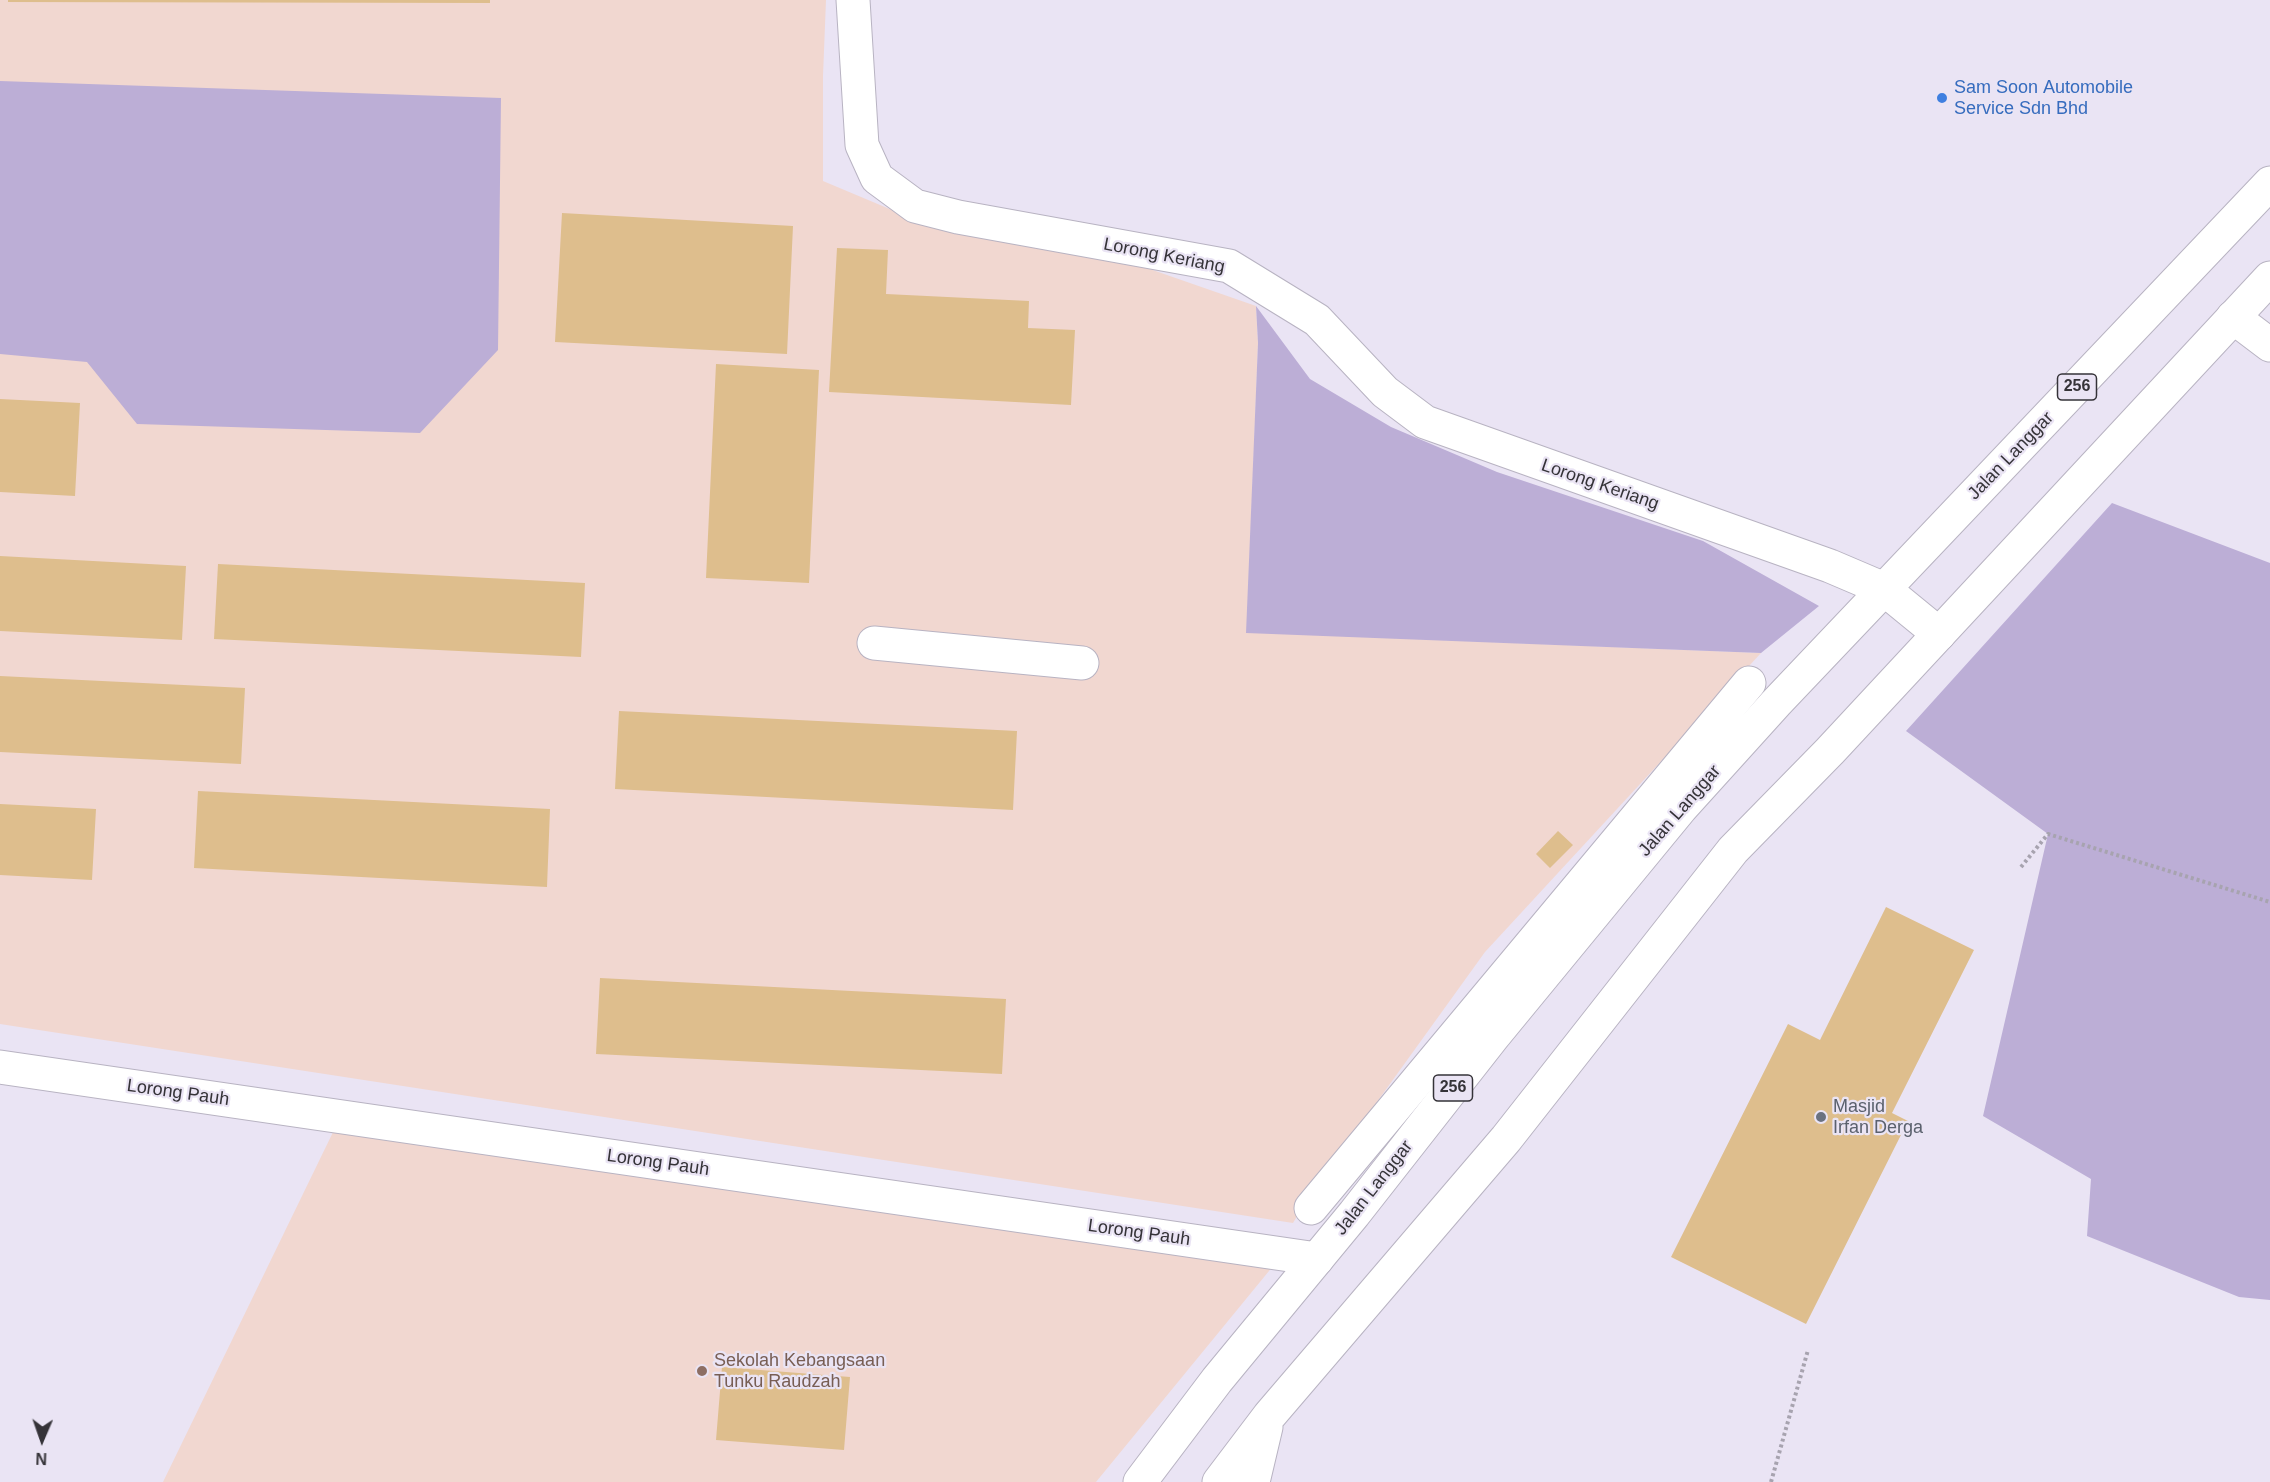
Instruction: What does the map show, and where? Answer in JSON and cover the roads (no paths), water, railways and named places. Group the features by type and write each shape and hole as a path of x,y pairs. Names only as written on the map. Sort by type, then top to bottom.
{"main road":[{"name":"Lorong Keriang","path":"853,0 862,145 877,177 915,206 958,217 1229,266 1317,320 1384,392 1425,422 1764,541 1884,589 1940,634"},
{"name":"Jalan Langgar","path":"1140,1482 1218,1380 1492,1038 1681,808 1776,703 2270,183"},
{"path":"1219,1482 1269,1416 1506,1139 1733,850 1940,634 2270,278"},
{"path":"2233,317 2270,345"},
{"path":"874,643 1082,663"},
{"path":"1311,1208 1749,683"},
{"name":"Lorong Pauh","path":"0,1067 1317,1259"},
{"path":"1253,1482 1269,1416"}],"place":[{"name":"Sam Soon Automobile Service Sdn Bhd","path":"1942,98"},
{"name":"Masjid Irfan Derga","path":"1821,1117"},
{"name":"Sekolah Kebangsaan Tunku Raudzah","path":"702,1371"}]}
